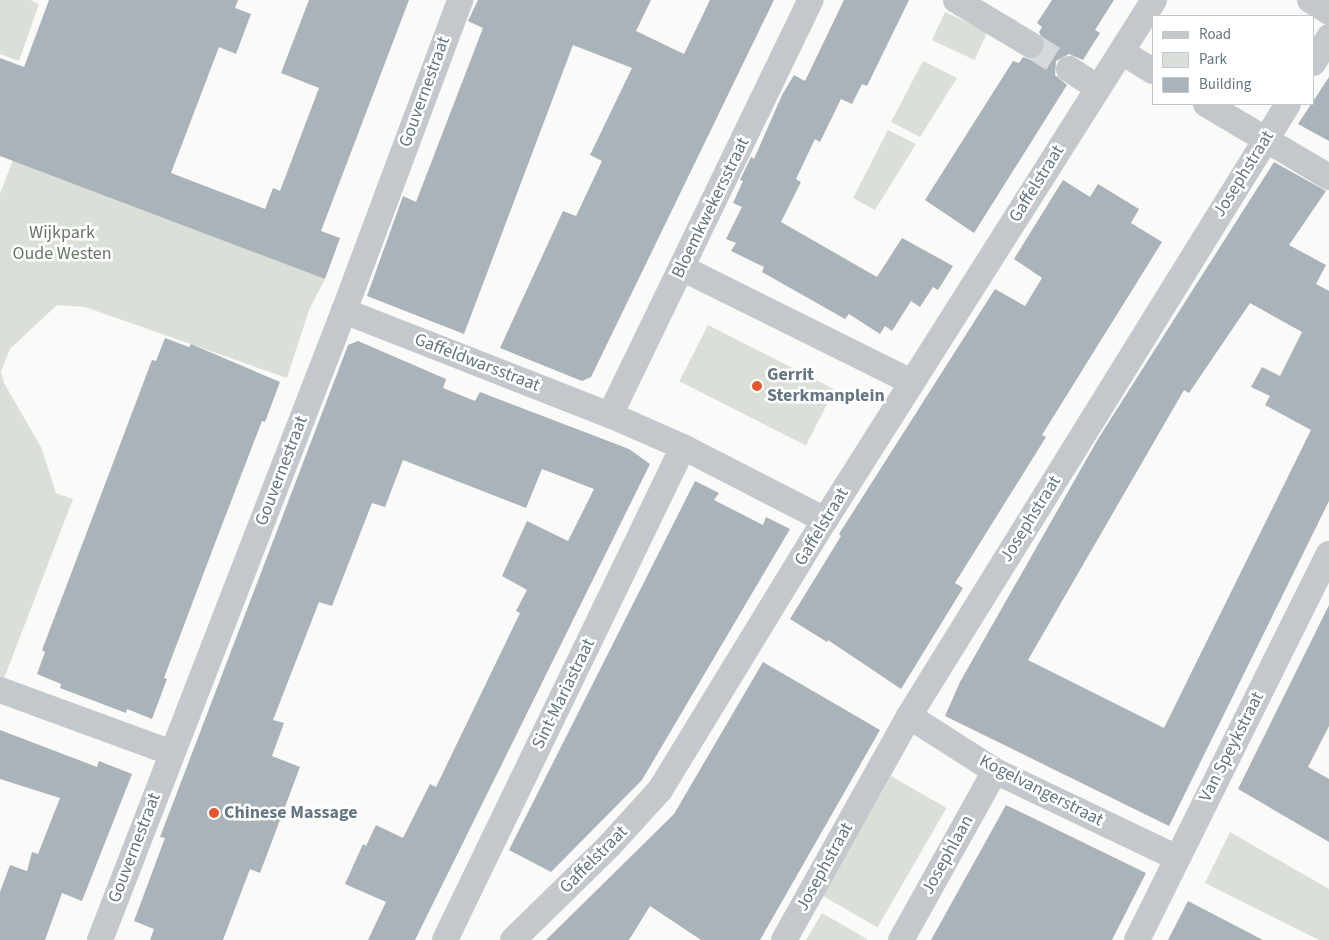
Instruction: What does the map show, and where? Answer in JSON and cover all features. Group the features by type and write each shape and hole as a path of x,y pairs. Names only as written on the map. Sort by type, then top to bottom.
{"street":[{"name":"Gouvernestraat","path":"100,940 344,311 460,0"},
{"name":"Bloemkwekersstraat","path":"610,415 812,0"},
{"path":"956,0 1031,45"},
{"name":"Gaffelstraat","path":"513,940 609,846 660,790 825,520 1154,0"},
{"path":"1310,0 1329,12"},
{"path":"1314,61 1329,37"},
{"path":"1122,52 1152,70"},
{"path":"1069,70 1098,88"},
{"path":"1208,105 1265,141 1329,177"},
{"name":"Josephstraat","path":"784,940 910,716 1287,105"},
{"path":"682,268 912,382"},
{"name":"Gaffeldwarsstraat","path":"344,311 610,415"},
{"path":"610,415 683,447 825,520"},
{"name":"Sint-Mariastraat","path":"445,940 683,447"},
{"name":"Van Speykstraat","path":"1137,940 1329,554"},
{"path":"0,690 172,753"},
{"name":"Kogelvangerstraat","path":"910,716 995,771 1177,858"},
{"name":"Josephlaan","path":"901,940 995,771"}],"green space":[{"path":"0,0 30,0 39,4 19,61 0,54"},
{"path":"945,12 988,32 974,60 932,40"},
{"path":"923,61 957,78 920,137 891,122"},
{"path":"888,130 916,144 875,210 853,198"},
{"name":"Wijkpark Oude Westen","path":"13,160 325,279 309,310 287,378 85,307 57,305 10,349 1,371 4,383 41,447 56,493 73,499 0,689 0,194"},
{"name":"Gerrit Sterkmanplein","path":"708,325 835,389 806,446 679,381"},
{"path":"891,776 946,808 877,928 822,896"},
{"path":"1230,832 1329,889 1329,940 1319,940 1205,883"},
{"path":"822,913 867,939 867,940 806,940"}],"building":[{"path":"49,0 238,0 235,8 251,14 236,54 219,47 171,173 265,209 273,188 280,191 319,88 281,73 309,0 409,0 321,231 340,238 325,279 0,156 0,58 24,67"},
{"path":"478,0 651,0 636,31 684,54 710,0 774,0 591,377 582,381 500,348 563,211 576,216 602,161 590,155 632,68 573,45 464,334 367,296 403,196 416,202 483,28 468,21"},
{"path":"844,0 909,0 867,86 862,84 852,104 841,99 820,142 815,139 796,179 801,182 781,222 877,277 902,238 953,266 938,290 933,287 920,307 911,301 892,331 885,326 880,334 849,314 845,319 762,272 764,267 731,251 736,243 726,239 742,207 733,203 743,181 740,180 751,157 754,159 782,95 794,75 805,81"},
{"path":"1052,0 1114,0 1095,30 1100,33 1083,60 1069,54 1056,61 1055,75 1067,85 974,233 925,200 1013,61 1019,63 1023,57 1031,60 1044,53 1046,45 1039,32 1042,27 1037,23"},
{"path":"1329,77 1329,141 1298,124 1311,105 1314,105 1314,100"},
{"path":"1274,162 1326,191 1289,245 1326,265 1316,284 1329,291 1329,501 1169,826 945,716 960,682 1098,439","holes":["1250,303 1302,332 1280,376 1262,367 1251,387 1270,396 1265,405 1311,430 1164,728 1028,660 1184,390 1189,393"]},
{"path":"1063,180 1090,197 1098,184 1139,209 1131,223 1162,242 1042,435 1046,437 955,583 963,588 901,689 828,640 827,642 790,619 841,536 839,534 995,289 1025,306 1042,278 1014,259"},
{"path":"165,338 189,347 191,344 280,382 265,422 262,421 217,538 164,678 167,679 152,719 127,709 126,713 60,688 61,684 37,674 45,652 42,650 152,360 156,361"},
{"path":"358,341 446,379 443,388 475,401 480,392 629,449 650,464 415,940 368,940 386,902 345,884 363,844 366,846 376,825 403,838 430,784 436,787 520,613 516,611 527,590 502,576 527,521 568,541 594,489 542,469 526,508 403,460 385,507 372,503 332,606 319,602 273,720 284,723 272,756 300,767 260,873 250,869 223,940 150,940 154,929 134,921 165,838 160,837 348,345"},
{"path":"695,481 719,493 714,500 763,525 766,517 790,529 642,780 551,872 509,850"},
{"path":"1329,605 1329,726 1308,767 1329,779 1329,842 1238,789"},
{"path":"763,662 880,730 760,940 701,940 650,906 629,940 546,940 674,814"},
{"path":"0,730 97,767 99,761 132,774 82,901 62,893 45,940 0,940 0,892 10,865 27,871 32,852 38,854 60,798 0,779"},
{"path":"1006,805 1146,873 1112,940 931,940"},
{"path":"1188,901 1263,940 1168,940"}],"tunnel":[{"path":"1031,45 1069,69"}],"place":[{"name":"Gerrit Sterkmanplein","path":"757,386"},
{"name":"Chinese Massage","path":"214,813"}]}
